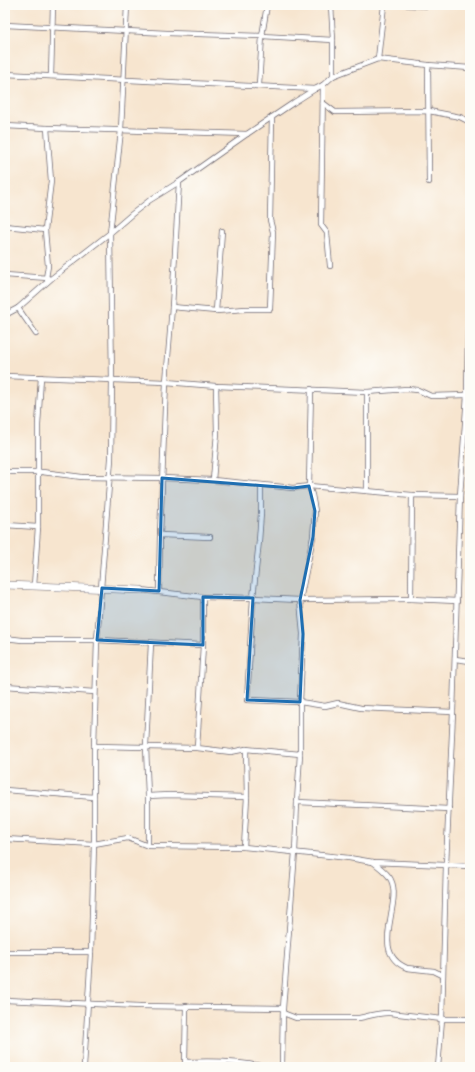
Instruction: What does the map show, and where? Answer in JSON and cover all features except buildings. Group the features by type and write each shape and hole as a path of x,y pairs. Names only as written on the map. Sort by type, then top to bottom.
{"street":[{"path":"51,76 53,5"},
{"path":"84,1067 91,952 97,640 111,459 112,381 110,233 120,130 127,5"},
{"path":"259,85 262,36 267,5"},
{"path":"331,5 333,76"},
{"path":"378,59 384,5"},
{"path":"408,5 451,5"},
{"path":"465,5 470,6"},
{"path":"5,25 333,40"},
{"path":"5,316 18,308 49,278 110,233 150,200 179,182 272,117 323,86 333,76 378,59 470,68"},
{"path":"428,65 429,182"},
{"path":"5,74 259,85 316,89"},
{"path":"323,86 321,225 327,234 330,266"},
{"path":"323,103 335,112 429,111 460,117 470,122"},
{"path":"172,307 216,311 270,309 273,232 270,220 272,117"},
{"path":"5,126 247,134"},
{"path":"47,128 51,182 45,230 49,278"},
{"path":"159,591 166,382 179,182"},
{"path":"5,226 45,230"},
{"path":"216,311 222,232"},
{"path":"5,275 49,278"},
{"path":"18,308 36,334"},
{"path":"438,1067 442,1019 446,865 460,496 467,395 468,326"},
{"path":"5,376 367,392 407,389 418,390 431,396 467,395"},
{"path":"34,586 38,527 37,472 41,378"},
{"path":"212,480 217,433 216,386"},
{"path":"282,1067 283,1010 295,852 300,754 302,634 300,600 313,537 315,511 309,486 311,389"},
{"path":"367,392 367,491"},
{"path":"5,472 37,472 82,476 212,480 292,488 309,486 412,495 460,496"},
{"path":"261,485 261,513 253,598 247,700 300,702 325,706 338,703 361,708 453,712"},
{"path":"410,599 412,495"},
{"path":"5,526 38,527"},
{"path":"160,535 210,537"},
{"path":"5,585 159,591 203,597 300,600 410,599 456,601"},
{"path":"197,748 204,645 203,597"},
{"path":"5,638 22,640 97,640 204,645"},
{"path":"148,846 146,746 151,643"},
{"path":"454,659 470,661"},
{"path":"5,686 95,692"},
{"path":"94,746 197,748 231,752 246,749 300,754"},
{"path":"244,847 246,749"},
{"path":"5,790 94,797"},
{"path":"148,796 169,795 246,797"},
{"path":"297,802 449,810"},
{"path":"5,838 94,844 128,838 148,846 244,847 349,858 373,862 470,866"},
{"path":"373,862 392,881 393,900 388,937 389,948 393,957 404,967 434,971 442,975"},
{"path":"5,952 91,952"},
{"path":"5,1000 132,1006 186,1006 283,1010 296,1018 359,1018 374,1013 390,1013 442,1019 470,1019"},
{"path":"186,1006 185,1062 211,1061 264,1067"}],"highlighted area":[{"path":"162,478 293,488 309,486 315,511 313,537 300,600 303,634 300,702 247,700 253,598 203,597 203,645 97,640 102,588 159,591"}]}
